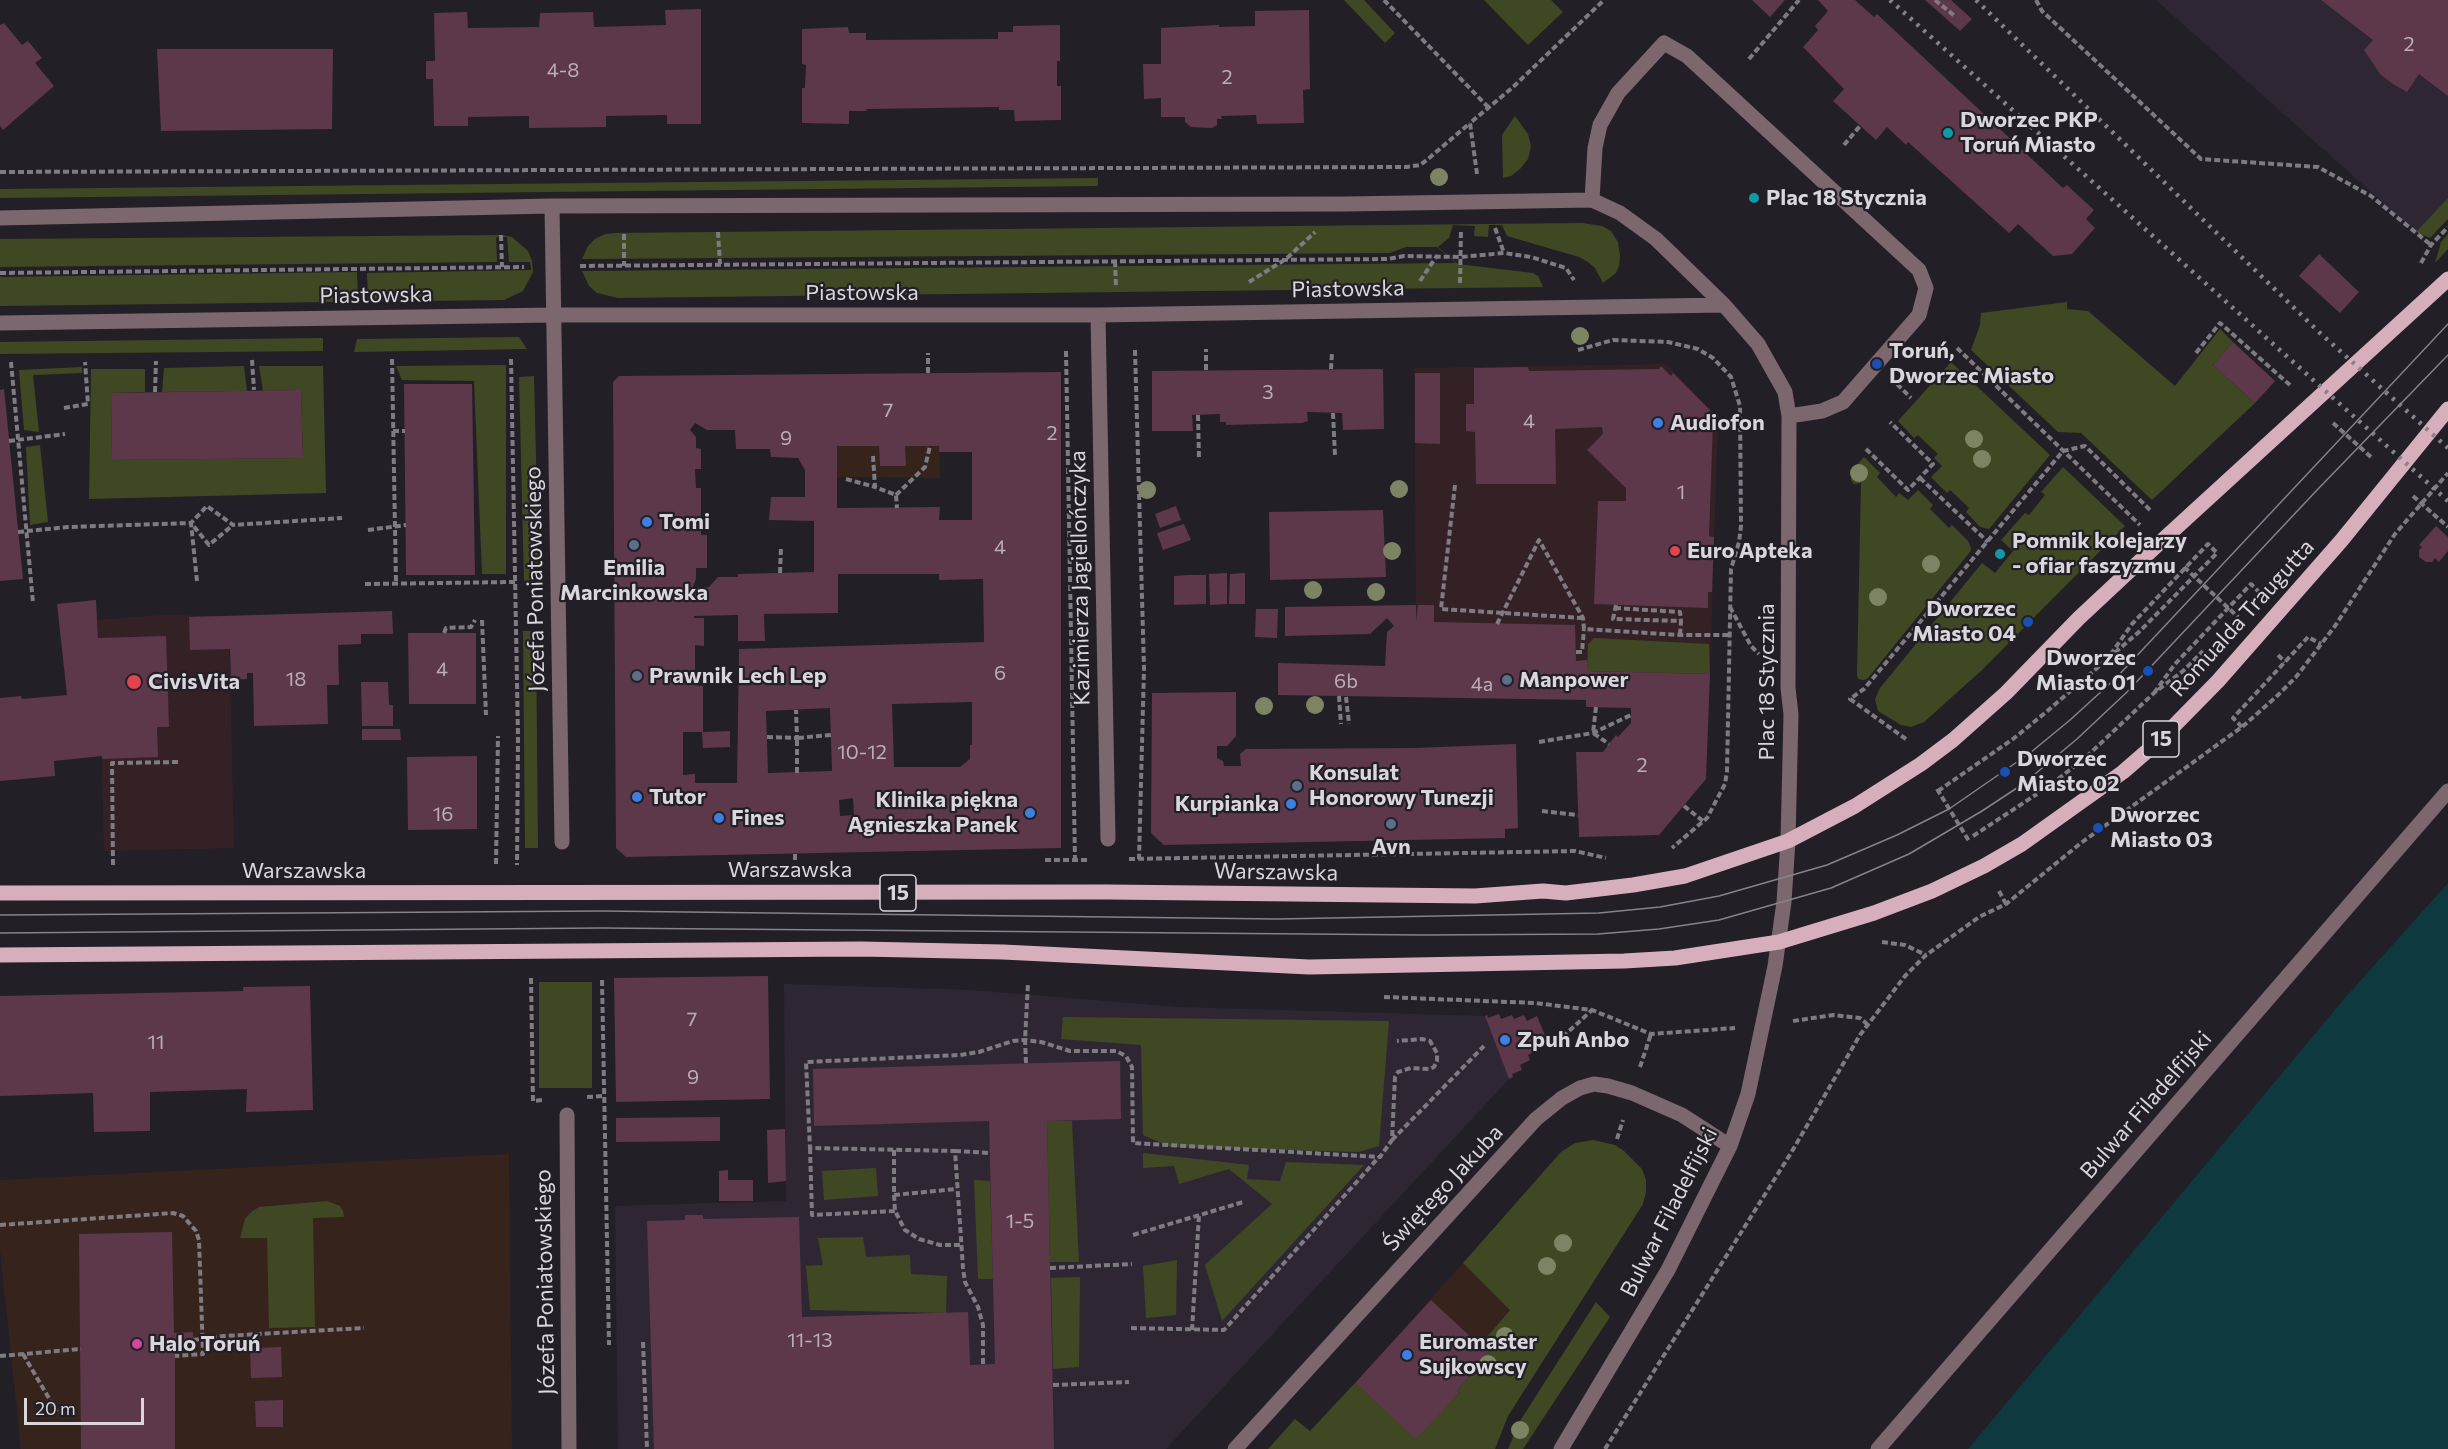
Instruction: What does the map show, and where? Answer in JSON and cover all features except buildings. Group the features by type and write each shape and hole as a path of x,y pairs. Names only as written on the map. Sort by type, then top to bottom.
{"main road":[{"name":"15","path":"1788,841 1855,806 1921,764 2006,693 2154,548 2448,279"},
{"name":"Romualda Traugutta","path":"1779,942 1874,914 1932,891 1984,866 2022,844 2123,772 2161,739 2218,681 2342,541 2448,409"},
{"name":"Warszawska","path":"0,893 1108,892 1475,896 1543,891 1566,893 1653,882 1686,876 1788,841"},
{"name":"15","path":"0,955 861,949 1003,952 1309,967 1624,962 1675,958 1779,942"}],"street":[{"path":"0,218 552,206 1346,204 1592,200 1595,148 1600,125 1618,93 1664,43 1687,56 1919,270 1926,288 1919,315 1843,402 1822,411 1789,416"},
{"name":"Plac 18 Stycznia","path":"1592,200 1620,213 1656,239 1724,305 1758,344 1785,392 1789,416 1788,688 1791,714 1788,841 1779,942"},
{"name":"Józefa Poniatowskiego","path":"552,206 562,842"},
{"name":"Piastowska","path":"0,323 554,315 1098,315 1724,305"},
{"name":"Kazimierza Jagiellończyka","path":"1098,315 1108,839"},
{"name":"Bulwar Filadelfijski","path":"1878,1449 2448,791"},
{"name":"Bulwar Filadelfijski","path":"1561,1449 1668,1270 1730,1146 1748,1094 1779,942"},
{"name":"Świętego Jakuba","path":"1235,1449 1536,1119 1562,1098 1594,1084 1616,1089 1682,1115 1730,1146"},
{"name":"Józefa Poniatowskiego","path":"567,1114 569,1449"}],"path":[{"path":"1384,0 1488,107"},
{"path":"0,172 1406,167 1420,165 1428,159 1512,88 1604,0"},
{"path":"1749,59 1799,0"},
{"path":"1935,0 1956,17"},
{"path":"2036,0 2042,11 2201,159 2318,167 2371,196 2431,245"},
{"path":"1470,123 1478,182"},
{"path":"1844,145 1860,126"},
{"path":"1248,283 1286,259 1346,204"},
{"path":"1461,257 1461,228 1464,224"},
{"path":"0,273 1461,257 1504,253 1549,262 1566,268 1575,286"},
{"path":"2196,353 2220,323 2293,388"},
{"path":"1578,350 1613,340 1684,344 1713,358 1731,377 1740,406 1741,526 1731,569 1728,635 1730,711 1725,784 1717,802 1703,821 1676,846 1666,850"},
{"path":"1957,348 2144,529"},
{"path":"1206,349 1206,370"},
{"path":"1135,350 1144,668 1139,859"},
{"path":"1066,351 1075,860"},
{"path":"1331,369 1332,352"},
{"path":"928,353 928,373"},
{"path":"392,359 396,584"},
{"path":"512,359 518,737 517,866"},
{"path":"252,360 254,390"},
{"path":"156,361 156,392"},
{"path":"11,362 33,603"},
{"path":"64,408 88,404 85,362"},
{"path":"1333,413 1335,456"},
{"path":"1198,415 1199,458"},
{"path":"2328,419 2379,465"},
{"path":"1866,449 1908,490 1933,464 1890,422"},
{"path":"393,431 405,431"},
{"path":"9,441 65,434"},
{"path":"896,495 925,467 930,446"},
{"path":"2006,904 1904,737 1850,699 1864,689 2063,451 2085,446 2150,510"},
{"path":"873,456 875,487"},
{"path":"1605,1449 1791,1153 1867,1024 1905,976 1926,955 1979,917 2006,904 2081,843 2242,727 2296,677 2336,626 2395,534 2448,473"},
{"path":"1920,478 1988,542"},
{"path":"846,479 896,495"},
{"path":"1455,485 1441,609 1583,618"},
{"path":"2405,488 2448,527"},
{"path":"896,495 897,508"},
{"path":"18,532 68,527 191,523 207,506 233,525"},
{"path":"191,523 209,545 233,525 342,518"},
{"path":"191,523 197,581"},
{"path":"369,530 406,525"},
{"path":"1497,624 1539,540 1583,618 1582,652 1576,652"},
{"path":"1938,791 2013,739 2140,631 2217,553 2208,544 2132,624 2111,654"},
{"path":"780,573 782,547"},
{"path":"2177,560 2244,624"},
{"path":"365,584 515,582"},
{"path":"2154,693 2175,664 2251,584 2259,592 2253,598"},
{"path":"1680,635 1681,621 1680,612 1615,607 1613,619 1681,621"},
{"path":"444,633 446,628 471,627 475,620"},
{"path":"482,620 486,715"},
{"path":"1584,629 1680,635 1728,635"},
{"path":"2242,727 2233,718 2296,650 2308,638 2321,644"},
{"path":"2277,654 2285,662"},
{"path":"2052,784 2084,759 2154,693 2183,671"},
{"path":"1339,696 1341,724"},
{"path":"1346,697 1349,724"},
{"path":"1593,733 1596,707"},
{"path":"796,710 797,773"},
{"path":"1539,741 1593,733 1631,715"},
{"path":"1593,733 1609,744"},
{"path":"767,737 797,738 831,735"},
{"path":"496,866 498,736"},
{"path":"113,866 112,763 180,762"},
{"path":"1968,840 2044,789"},
{"path":"1684,806 1703,821"},
{"path":"1542,811 1578,815"},
{"path":"795,854 795,863"},
{"path":"1605,858 1617,858"},
{"path":"602,951 609,1345"},
{"path":"531,974 533,1101 554,1098"},
{"path":"1016,982 1028,983 1026,1063"},
{"path":"1382,997 1535,1003 1592,1010 1651,1034 1762,1026 1833,1015 1860,1018 1867,1024"},
{"path":"1556,1043 1592,1010"},
{"path":"894,1211 812,1215 806,1062 960,1054 979,1052 1013,1041 1025,1040 1041,1042 1070,1051 1116,1051 1126,1056 1132,1067 1133,1143 1380,1157"},
{"path":"1392,1140 1395,1077 1398,1072 1411,1068 1429,1069 1437,1062 1437,1053 1430,1041 1397,1041"},
{"path":"1131,1328 1224,1330 1380,1157 1392,1140 1484,1046"},
{"path":"810,1148 990,1153"},
{"path":"894,1150 894,1211 905,1230 919,1239 940,1245 961,1245"},
{"path":"955,1151 956,1189 965,1282 978,1307 983,1325 983,1364"},
{"path":"894,1195 956,1189"},
{"path":"1133,1235 1243,1202"},
{"path":"0,1225 173,1213 183,1216 196,1231 198,1240 203,1354 175,1356"},
{"path":"1192,1330 1199,1215"},
{"path":"1050,1268 1132,1264"},
{"path":"194,1340 364,1328"},
{"path":"643,1342 647,1449"},
{"path":"0,1356 81,1349"},
{"path":"23,1354 57,1412"},
{"path":"1053,1385 1129,1382"}],"shaded area":[{"path":"2156,0 2448,0 2448,198 2416,232"},
{"path":"1666,364 1718,418 1710,674 1576,670 1416,621 1414,368"},
{"path":"939,373 940,478 837,477 836,374"},
{"path":"160,615 229,616 234,848 104,851 98,620"},
{"path":"784,984 970,990 1179,1007 1485,1016 1509,1079 1166,1449 618,1449 615,1206 786,1201"},
{"path":"509,1154 512,1449 21,1449 0,1251 0,1180"},
{"path":"1463,1263 1510,1309 1480,1345 1490,1355 1457,1390 1459,1393 1416,1439 1355,1383"}],"green space":[{"path":"1344,0 1364,0 1395,33 1385,43"},
{"path":"1484,0 1551,0 1563,12 1528,45"},
{"path":"1515,116 1528,134 1531,146 1528,159 1520,169 1511,176 1503,178 1502,135"},
{"path":"1098,178 1098,186 0,198 0,189"},
{"path":"2448,198 2448,219 2430,238 2416,232"},
{"path":"1583,223 1602,226 1611,231 1618,242 1619,266 1616,273 1603,283 1595,268 1588,262 1579,257 1507,236 1502,225 1489,225 1488,237 1474,236 1475,226 1453,225 1449,238 1438,247 1458,264 1533,273 1538,276 1543,287 618,298 597,293 589,286 582,271 1456,263 1437,247 1406,247 1390,253 582,259 588,246 595,239 605,234 616,233"},
{"path":"2448,234 2448,249 2435,263 2441,242"},
{"path":"502,235 512,237 528,251 533,272 523,291 504,300 0,306 0,277 357,272 358,299 368,298 367,273 531,270 530,262 509,262 507,237 496,237 497,262 0,267 0,239"},
{"path":"2067,302 2067,309 2088,311 2175,386 2220,329 2233,342 2213,365 2255,403 2152,500 2081,433 2058,432 1971,350 1980,325 1981,313"},
{"path":"519,337 527,349 354,352 357,339"},
{"path":"323,338 323,351 0,354 0,342"},
{"path":"1951,362 2050,455 1989,529 1980,527 1966,512 1969,508 1950,490 1947,493 1931,477 1942,466 1934,458 1938,454 1918,435 1914,438 1898,421"},
{"path":"506,365 506,574 482,574 474,381 402,380 396,366"},
{"path":"244,366 247,391 162,392 164,368"},
{"path":"259,366 323,366 326,493 89,499 91,369 145,369 145,392 111,393 112,460 303,458 301,390 263,391"},
{"path":"82,367 82,373 33,375 39,432 24,430 19,370"},
{"path":"534,376 539,580 524,581 519,377"},
{"path":"40,445 48,522 30,525 26,447"},
{"path":"1864,457 1880,473 1877,477 1896,497 1899,493 1908,500 1918,490 1933,505 1930,509 1949,528 1952,525 1968,541 1971,548 1868,678 1864,680 1858,679 1857,675 1861,483 1854,484 1851,480 1852,470"},
{"path":"2063,467 2125,526 1981,671 1924,722 1911,727 1901,725 1878,711 1875,699 1880,688 1982,563 1995,573 2013,551 2001,540 2025,513 2029,515 2045,495 2041,492"},
{"path":"523,631 536,631 538,848 525,848"},
{"path":"1594,638 1709,644 1710,674 1587,671 1588,644"},
{"path":"539,982 592,982 592,1088 539,1088"},
{"path":"1063,1017 1389,1021 1379,1146 1359,1152 1171,1147 1143,1135 1141,1045 1061,1039"},
{"path":"1047,1121 1072,1121 1079,1262 1050,1262"},
{"path":"1593,1140 1615,1145 1642,1169 1646,1180 1643,1204 1508,1416 1495,1449 1268,1449 1295,1419 1310,1431 1355,1383 1416,1438 1459,1393 1457,1390 1490,1355 1480,1345 1510,1310 1463,1263 1561,1152 1575,1143"},
{"path":"1143,1153 1249,1165 1247,1179 1280,1181 1286,1162 1364,1165 1222,1321 1205,1265 1272,1204 1229,1169 1179,1184 1174,1166 1143,1168"},
{"path":"876,1168 878,1196 824,1200 822,1171"},
{"path":"974,1180 990,1181 993,1279 978,1279"},
{"path":"327,1201 340,1206 344,1217 313,1218 315,1327 269,1328 267,1238 240,1238 245,1219 259,1207"},
{"path":"863,1237 866,1257 910,1255 911,1274 947,1276 946,1313 810,1310 806,1266 823,1265 818,1238"},
{"path":"1177,1260 1176,1315 1146,1318 1143,1266"},
{"path":"1080,1277 1079,1367 1053,1369 1051,1278"},
{"path":"1596,1302 1610,1317 1523,1449 1508,1449 1520,1421"}],"water":[{"path":"2448,883 2448,1449 1968,1449 2344,999"}],"tram line":[{"path":"0,915 602,911 1277,919 1599,913 1660,907 1719,896 1827,865 1897,835 1949,809 2030,753 2115,679 2448,324"},
{"path":"0,933 601,928 1424,935 1598,934 1659,929 1719,920 1831,888 1909,854 2023,784 2077,739 2127,692 2448,355"}],"railway":[{"path":"1890,0 2448,501"},
{"path":"1976,0 2320,333 2448,448"}],"place":[{"name":"Dworzec PKP Toruń Miasto","path":"1948,133"},
{"name":"Plac 18 Stycznia","path":"1754,198"},
{"name":"Toruń, Dworzec Miasto","path":"1877,364"},
{"name":"Audiofon","path":"1658,423"},
{"name":"Tomi","path":"647,522"},
{"name":"Emilia Marcinkowska","path":"634,545"},
{"name":"Euro Apteka","path":"1675,551"},
{"name":"Pomnik kolejarzy - ofiar faszyzmu","path":"2000,554"},
{"name":"Dworzec Miasto 04","path":"2028,622"},
{"name":"Dworzec Miasto 01","path":"2148,671"},
{"name":"Prawnik Lech Lep","path":"637,676"},
{"name":"Manpower","path":"1507,680"},
{"name":"CivisVita","path":"134,682"},
{"name":"Dworzec Miasto 02","path":"2005,772"},
{"name":"Konsulat Honorowy Tunezji","path":"1297,786"},
{"name":"Tutor","path":"637,797"},
{"name":"Kurpianka","path":"1291,804"},
{"name":"Klinika piękna Agnieszka Panek","path":"1030,813"},
{"name":"Fines","path":"719,818"},
{"name":"Avn","path":"1391,824"},
{"name":"Dworzec Miasto 03","path":"2098,828"},
{"name":"Zpuh Anbo","path":"1505,1040"},
{"name":"Halo Toruń","path":"137,1344"},
{"name":"Euromaster Sujkowscy","path":"1407,1355"}]}
